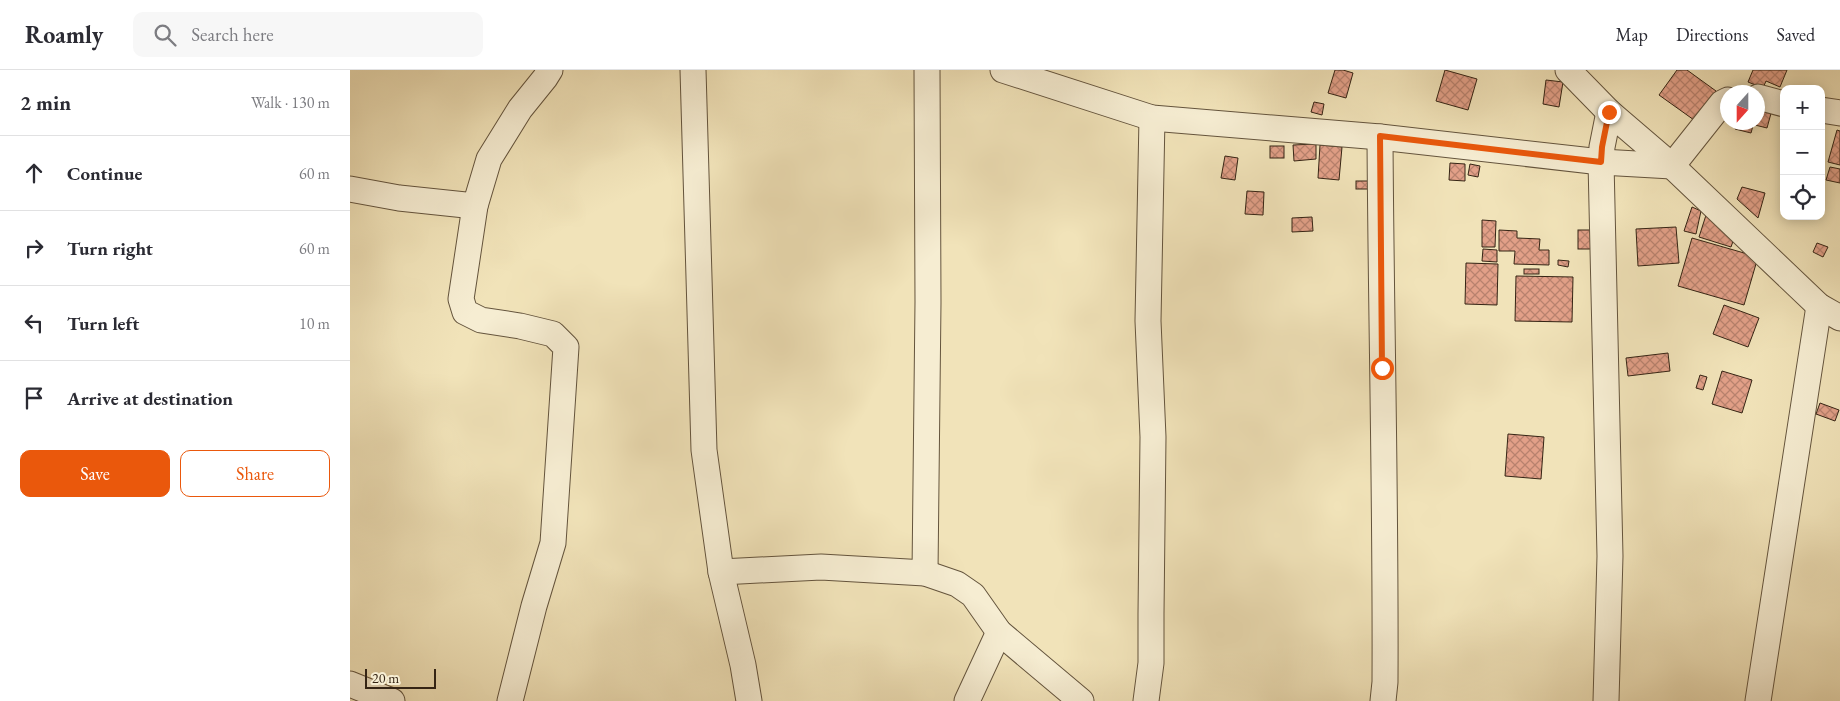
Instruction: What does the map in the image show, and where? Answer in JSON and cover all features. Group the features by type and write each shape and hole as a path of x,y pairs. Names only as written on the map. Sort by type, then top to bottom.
{"street":[{"path":"510,701 534,606 553,543 566,347 553,334 520,326 481,320 465,312 461,299 475,206 490,158 520,109 550,70"},
{"path":"693,70 704,450 722,572 750,701"},
{"path":"925,573 928,292 927,70"},
{"path":"1002,70 1152,118 1380,136 1601,162 1672,166"},
{"path":"1581,75 1609,112 1672,166 1830,312 1758,701"},
{"path":"1765,99 1780,103"},
{"path":"1672,166 1720,106"},
{"path":"1825,111 1840,113"},
{"path":"1606,701 1610,556 1601,162 1609,112"},
{"path":"1146,701 1151,663 1153,437 1148,321 1152,118"},
{"path":"1380,136 1385,559 1385,682 1383,701"},
{"path":"350,189 398,198 475,206"},
{"path":"722,572 821,566 925,573 957,584 973,595 999,632 1081,701"},
{"path":"967,701 999,632"},
{"path":"350,684 392,701"}],"building":[{"path":"1335,70 1353,73 1346,98 1328,93"},
{"path":"1445,70 1477,79 1468,110 1436,101"},
{"path":"1677,70 1687,70 1716,91 1694,120 1659,95"},
{"path":"1753,70 1787,70 1780,87 1766,81 1764,85 1756,85 1748,82"},
{"path":"1546,80 1563,82 1559,107 1543,104"},
{"path":"1314,102 1324,104 1322,115 1311,112"},
{"path":"1765,104 1773,106 1767,128 1765,128"},
{"path":"1739,130 1752,130 1751,133"},
{"path":"1837,130 1840,131 1840,165 1828,162"},
{"path":"1316,144 1316,159 1294,161 1293,145"},
{"path":"1320,145 1342,147 1339,180 1318,178"},
{"path":"1270,146 1284,146 1284,158 1270,158"},
{"path":"1225,156 1238,158 1235,180 1221,178"},
{"path":"1450,163 1465,164 1465,181 1449,180"},
{"path":"1470,164 1480,166 1478,177 1468,175"},
{"path":"1830,167 1840,169 1840,183 1826,180"},
{"path":"1356,181 1369,181 1369,189 1356,189"},
{"path":"1742,187 1765,193 1758,218 1737,199"},
{"path":"1247,191 1264,192 1263,215 1245,214"},
{"path":"1692,207 1701,211 1696,234 1684,231"},
{"path":"1707,212 1737,230 1731,247 1699,237"},
{"path":"1312,217 1313,231 1292,232 1292,218"},
{"path":"1482,220 1496,221 1495,247 1482,247"},
{"path":"1676,227 1679,263 1638,266 1636,229"},
{"path":"1499,230 1517,231 1517,238 1540,239 1539,250 1549,250 1549,265 1514,264 1515,251 1499,251"},
{"path":"1578,230 1593,230 1593,249 1578,249"},
{"path":"1692,238 1758,257 1744,305 1678,286"},
{"path":"1817,243 1828,247 1823,257 1813,252"},
{"path":"1483,249 1497,250 1497,262 1482,261"},
{"path":"1558,260 1569,261 1568,267 1558,265"},
{"path":"1466,263 1498,264 1497,305 1465,304"},
{"path":"1524,269 1539,269 1539,274 1524,274"},
{"path":"1516,276 1573,277 1572,322 1515,321"},
{"path":"1724,305 1759,318 1748,347 1713,334"},
{"path":"1668,353 1670,371 1628,376 1626,358"},
{"path":"1722,371 1752,380 1742,413 1712,404"},
{"path":"1700,375 1707,377 1703,390 1696,388"},
{"path":"1820,403 1839,410 1835,421 1816,414"},
{"path":"1508,434 1544,437 1541,479 1505,476"}],"route":[{"path":"1382,368 1380,136 1601,162 1609,112"}]}
